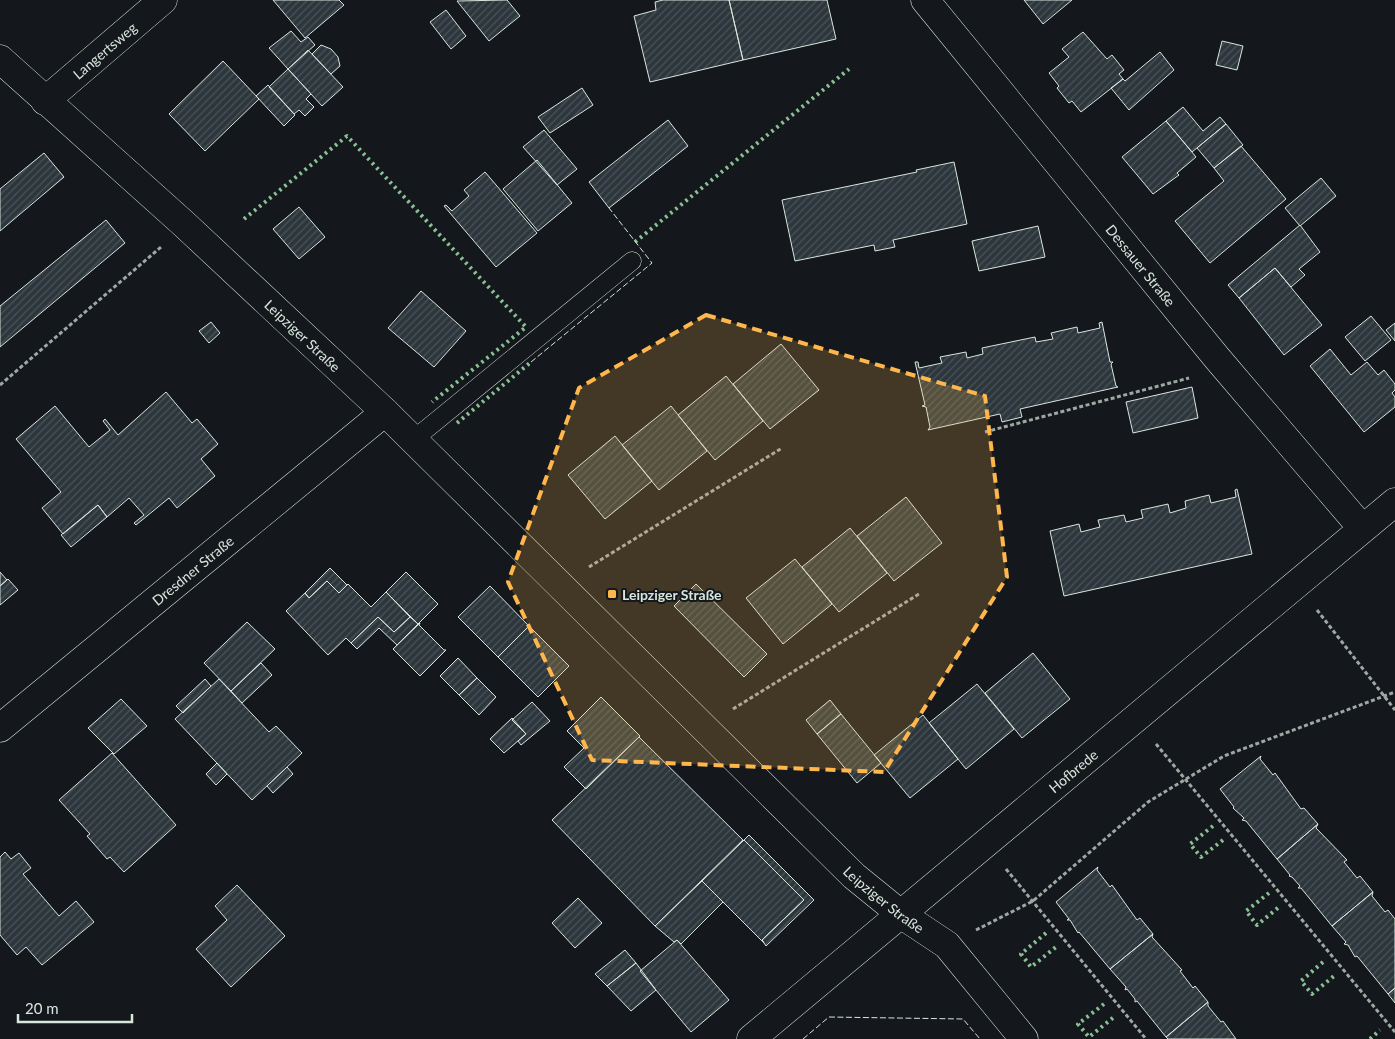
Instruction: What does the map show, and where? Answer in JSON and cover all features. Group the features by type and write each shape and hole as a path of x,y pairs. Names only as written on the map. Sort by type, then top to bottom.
{"street":[{"name":"Langertsweg","path":"45,100 164,0"},
{"name":"Dessauer Straße","path":"925,0 1217,358 1362,528"},
{"name":"Leipziger Straße","path":"0,59 184,224 385,412 854,876 902,915 947,945 1024,1039"},
{"name":"Dresdner Straße","path":"0,728 385,412"},
{"name":"Hofbrede","path":"751,1039 1395,502"}],"lane":[{"path":"413,440 632,261"}],"path":[{"path":"0,385 158,249 184,224"},
{"path":"984,432 1191,378 1217,358"},
{"path":"564,589 594,562 782,448"},
{"path":"708,731 729,712 919,594"},
{"path":"1321,615 1395,710"},
{"path":"947,945 1033,901 1148,802 1224,756 1395,692"},
{"path":"1160,749 1395,1032"},
{"path":"1010,874 1146,1039"}],"highlighted area":[{"path":"706,315 985,396 1007,577 884,772 592,760 508,582 579,388"}],"building":[{"path":"273,0 339,0 344,5 305,38"},
{"path":"507,0 520,16 489,41 457,1"},
{"path":"663,0 729,0 743,60 650,82 634,16 656,10 655,2"},
{"path":"729,0 827,0 836,39 743,60"},
{"path":"1024,0 1072,0 1043,24"},
{"path":"446,10 466,36 451,49 430,22"},
{"path":"291,31 301,42 308,37 315,45 288,69 269,48"},
{"path":"1083,32 1107,59 1112,55 1124,70 1119,74 1123,79 1081,112 1072,101 1069,103 1057,88 1059,86 1049,73 1069,57 1062,49"},
{"path":"1222,41 1243,46 1237,70 1216,65"},
{"path":"321,45 331,49 338,57 340,66 331,74 312,54"},
{"path":"308,50 343,87 322,106 288,69"},
{"path":"1160,52 1174,70 1129,110 1111,88 1123,79 1125,81"},
{"path":"223,61 259,99 205,151 169,114"},
{"path":"288,69 311,94 306,99 314,107 305,116 299,110 294,114 269,87"},
{"path":"268,85 295,115 284,126 256,96"},
{"path":"582,88 593,105 550,133 538,117"},
{"path":"1183,107 1203,131 1220,117 1226,124 1192,152 1166,121"},
{"path":"668,120 688,146 609,208 589,182"},
{"path":"1166,121 1196,157 1177,173 1179,175 1153,194 1122,157"},
{"path":"1226,124 1243,145 1214,168 1197,148"},
{"path":"544,130 577,169 557,185 523,147"},
{"path":"1241,146 1286,199 1210,263 1175,221 1224,181 1214,168"},
{"path":"44,153 64,177 0,231 0,189"},
{"path":"537,160 572,203 538,231 503,189"},
{"path":"954,162 967,224 893,240 895,247 875,251 874,245 795,261 782,200 917,172 916,170"},
{"path":"485,172 537,233 496,267 444,206 446,205 452,211 469,196 464,190"},
{"path":"1321,178 1336,196 1300,226 1285,208"},
{"path":"299,207 325,237 299,259 273,229"},
{"path":"106,220 125,243 0,347 0,306"},
{"path":"1300,225 1320,252 1299,269 1305,275 1291,287 1275,268 1239,298 1228,285"},
{"path":"1038,226 1045,257 979,271 972,241"},
{"path":"1275,268 1322,325 1284,355 1239,298"},
{"path":"421,291 466,331 434,367 388,328"},
{"path":"1371,316 1391,340 1365,361 1345,337"},
{"path":"211,322 220,333 209,343 199,331"},
{"path":"1102,322 1110,362 1113,362 1111,364 1116,386 1118,387 1020,409 1022,417 1002,422 1000,414 928,430 930,427 926,407 922,406 925,405 915,362 918,362 919,368 942,363 940,357 966,352 967,358 983,354 982,348 1035,337 1036,342 1053,339 1051,333 1077,327 1078,333 1100,328 1099,323"},
{"path":"1395,323 1395,341 1386,330"},
{"path":"781,344 819,390 770,429 733,384"},
{"path":"1330,349 1351,375 1367,362 1378,375 1384,370 1395,384 1395,390 1392,393 1395,397 1395,407 1364,432 1310,366"},
{"path":"726,376 763,421 715,460 678,415"},
{"path":"1192,387 1198,418 1133,433 1126,402"},
{"path":"166,392 192,423 197,419 218,444 201,459 215,476 177,508 169,498 136,525 134,523 144,515 129,498 107,517 98,505 63,534 42,508 61,492 16,439 55,406 89,447 110,430 103,421 105,419 118,435"},
{"path":"671,406 707,451 659,490 622,445"},
{"path":"615,436 652,481 605,519 568,475"},
{"path":"1237,489 1252,554 1064,596 1050,531 1079,524 1081,532 1100,527 1098,520 1124,515 1126,522 1143,518 1141,510 1168,504 1170,513 1186,508 1185,501 1209,495 1211,503 1236,497 1235,490"},
{"path":"906,497 942,543 894,581 857,536"},
{"path":"98,505 107,517 71,547 61,535"},
{"path":"850,528 887,573 839,612 802,567"},
{"path":"795,559 832,604 783,644 746,598"},
{"path":"330,568 347,585 339,593 327,581 309,598 305,593"},
{"path":"0,572 7,580 0,586"},
{"path":"406,572 438,604 418,624 386,592"},
{"path":"8,579 18,590 0,605 0,586"},
{"path":"327,581 339,593 348,584 371,607 386,592 410,617 394,632 378,617 351,643 346,638 328,655 286,611 305,593 309,598"},
{"path":"696,584 767,654 744,677 674,606"},
{"path":"490,586 529,626 498,657 458,617"},
{"path":"378,617 394,632 410,617 418,624 397,645 379,628 357,649 351,643"},
{"path":"247,622 275,649 231,691 204,663"},
{"path":"420,623 419,625 446,650 420,676 393,649"},
{"path":"529,626 569,666 538,697 498,657"},
{"path":"1033,653 1070,699 1022,738 985,693"},
{"path":"458,658 477,678 459,695 440,676"},
{"path":"261,663 272,675 242,703 231,691"},
{"path":"477,678 496,697 479,715 459,695"},
{"path":"205,679 211,686 183,713 176,706"},
{"path":"219,679 269,732 276,726 302,753 252,800 175,719"},
{"path":"977,684 1014,729 966,769 929,723"},
{"path":"601,697 640,736 586,789 564,767 584,748 567,731"},
{"path":"121,699 147,726 114,754 88,728"},
{"path":"830,700 841,714 817,734 806,720"},
{"path":"532,702 550,721 521,745 518,741 526,734 512,720"},
{"path":"841,714 881,763 857,783 817,734"},
{"path":"923,715 958,759 910,798 874,755"},
{"path":"512,718 526,734 504,753 490,739"},
{"path":"639,737 743,840 655,926 552,820"},
{"path":"112,753 176,825 124,872 110,857 107,859 87,836 90,834 59,800"},
{"path":"1261,756 1260,759 1273,775 1275,773 1301,809 1304,808 1318,824 1277,859 1246,821 1242,820 1244,818 1233,808 1220,789"},
{"path":"217,763 227,774 216,785 206,774"},
{"path":"287,767 293,774 273,793 267,786"},
{"path":"1318,824 1316,828 1347,860 1344,862 1357,878 1360,876 1373,892 1332,926 1301,888 1298,888 1300,886 1289,876 1277,859"},
{"path":"749,835 814,900 766,946 762,940 804,900 744,840"},
{"path":"744,840 804,900 762,940 764,943 702,881"},
{"path":"5,852 11,859 19,853 31,868 23,874 59,916 76,901 94,922 42,965 26,947 17,955 0,935 0,857"},
{"path":"1098,867 1097,870 1110,887 1112,885 1137,920 1140,918 1153,934 1110,969 1078,933 1070,920 1067,920 1069,919 1056,902"},
{"path":"702,881 723,902 681,944 677,940 674,942 655,926"},
{"path":"237,885 285,936 231,987 196,949 227,920 215,906"},
{"path":"1373,892 1372,896 1385,912 1388,910 1395,919 1395,988 1388,994 1357,956 1355,957 1348,945 1344,944 1346,942 1332,926"},
{"path":"578,898 602,923 575,948 552,923"},
{"path":"1153,934 1152,937 1182,970 1180,971 1193,988 1195,986 1208,1002 1166,1037 1137,1001 1135,1002 1135,999 1127,989 1125,990 1126,987 1110,969"},
{"path":"677,940 729,1000 691,1032 640,971"},
{"path":"625,950 636,963 607,986 595,974"},
{"path":"636,963 656,990 631,1011 607,986"},
{"path":"1395,988 1395,1003 1388,994"},
{"path":"1208,1002 1208,1006 1221,1022 1223,1021 1236,1039 1168,1039 1166,1037"}],"hedge":[{"path":"635,242 849,69"},
{"path":"244,219 347,136 526,327 432,402"},
{"path":"457,423 531,362"},
{"path":"1213,826 1190,844 1201,857 1223,840"},
{"path":"1269,893 1246,911 1257,925 1279,907"},
{"path":"1046,933 1021,954 1031,967 1056,947"},
{"path":"1323,962 1301,981 1312,994 1334,976"},
{"path":"1104,1004 1078,1024 1089,1037 1114,1017"},
{"path":"1370,1039 1380,1030"}],"fence":[{"path":"531,362 652,263 609,208"},
{"path":"803,1039 829,1017 963,1019 980,1039"}],"place":[{"name":"Leipziger Straße","path":"612,594"}]}
